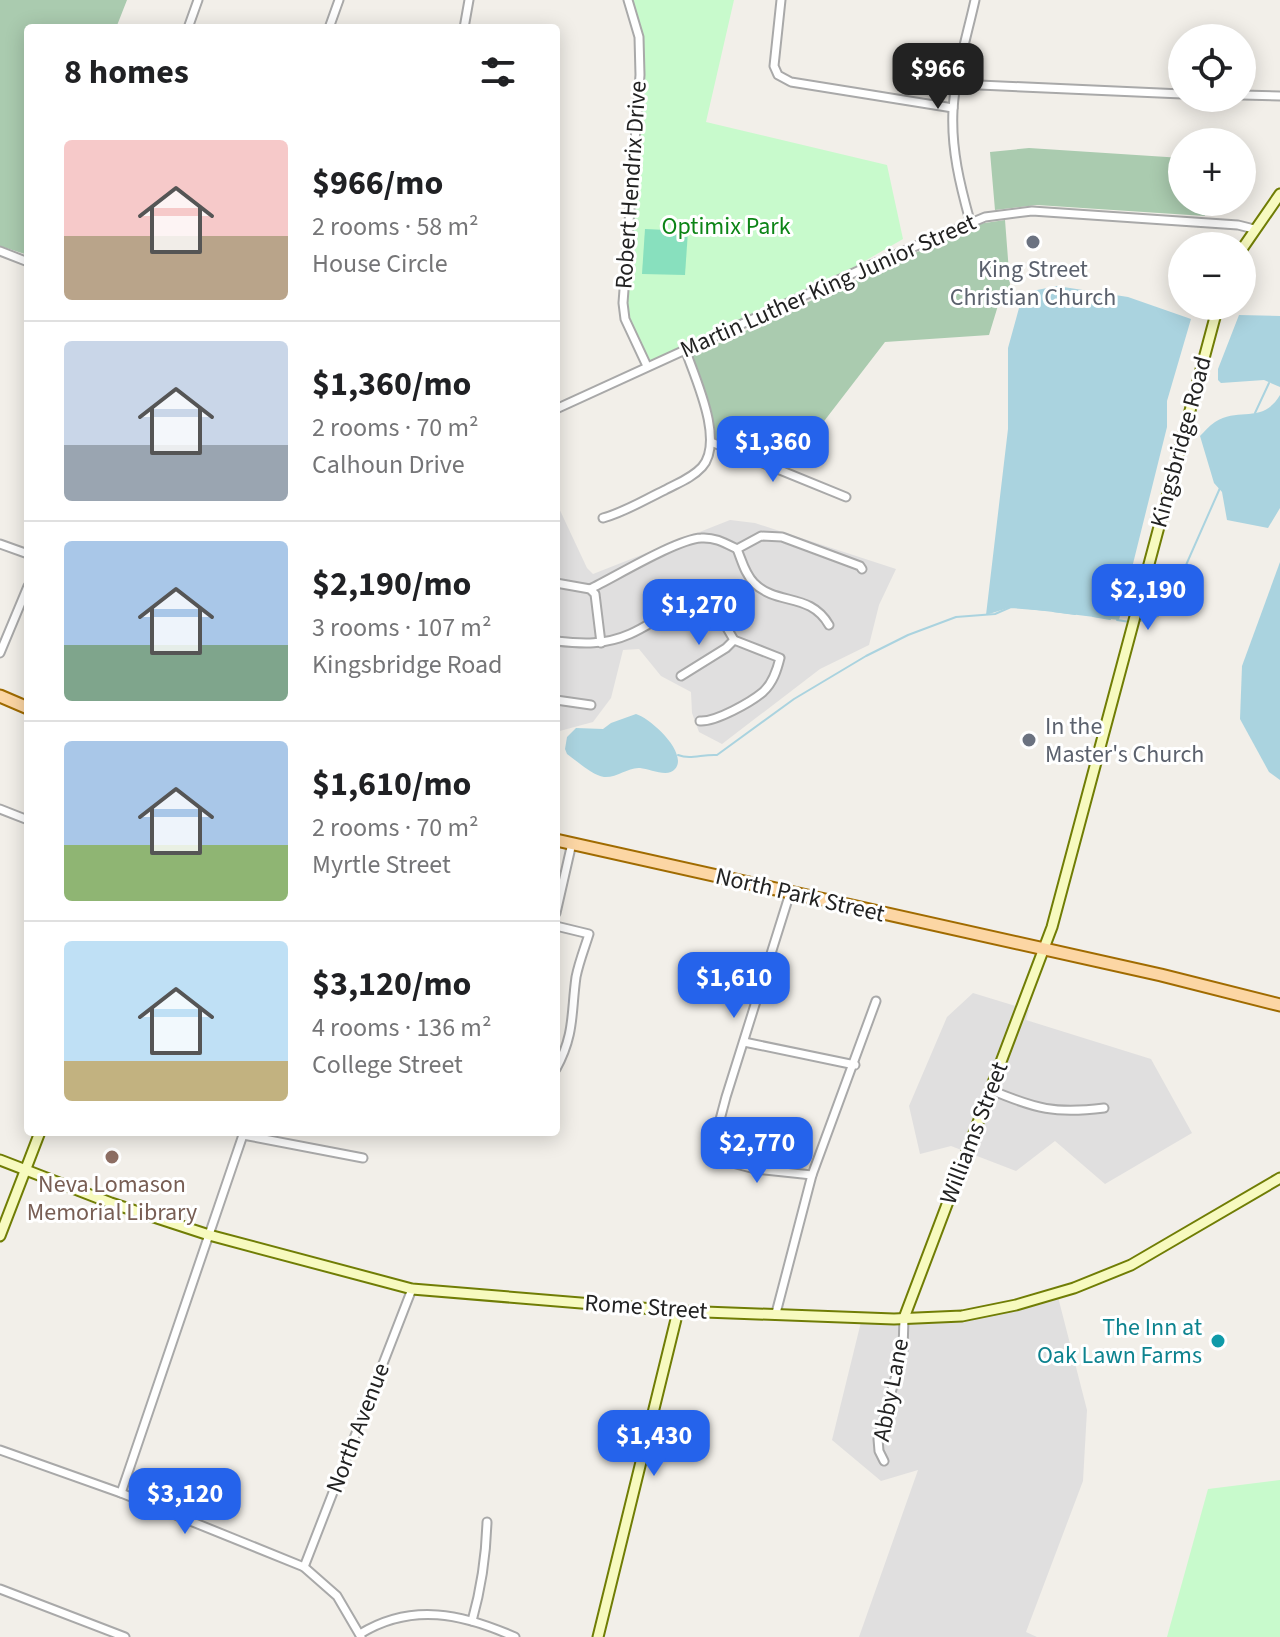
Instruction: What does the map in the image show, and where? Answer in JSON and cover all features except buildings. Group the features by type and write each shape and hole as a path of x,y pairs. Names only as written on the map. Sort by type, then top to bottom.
{"main road":[{"path":"0,696 24,706"},
{"name":"North Park Street","path":"560,841 1280,1005"}],"street":[{"path":"189,24 198,0"},
{"path":"330,24 339,0"},
{"path":"465,24 469,0"},
{"name":"Robert Hendrix Drive","path":"628,0 639,37 640,75 623,303 625,319 647,366"},
{"path":"781,0 774,66 778,75 803,84 953,108"},
{"path":"970,221 959,180 953,108 975,0"},
{"path":"957,84 1168,93"},
{"path":"1256,95 1280,96"},
{"path":"1252,232 1280,194"},
{"name":"Martin Luther King Junior Street","path":"560,407 970,221 1032,211 1224,224 1254,229"},
{"path":"0,251 24,260"},
{"name":"Kingsbridge Road","path":"1045,949 1214,320"},
{"path":"603,518 620,513 689,478 703,467 711,442 703,400 685,349"},
{"path":"711,442 846,497"},
{"path":"737,549 761,536 782,537 862,569"},
{"path":"590,589 696,538 719,540 737,549 756,585 821,611 829,625"},
{"path":"0,544 24,553"},
{"path":"560,584 590,589 595,594 601,643"},
{"path":"0,653 24,596"},
{"path":"560,642 588,645 601,643 629,635 681,607 703,600 711,601 734,640 780,658 774,677 764,691 708,722 700,721"},
{"path":"681,676 734,640"},
{"path":"560,701 591,705"},
{"path":"0,809 24,818"},
{"path":"560,896 572,843"},
{"path":"790,893 710,1157 755,1169 812,1175"},
{"path":"560,927 589,934 576,977 570,1036 560,1060"},
{"name":"Williams Street","path":"904,1318 1045,949"},
{"path":"776,1313 812,1175 876,1001"},
{"path":"744,1042 855,1065"},
{"path":"991,1090 1047,1111 1104,1108"},
{"path":"0,1236 38,1136"},
{"path":"121,1493 243,1136"},
{"path":"258,1136 363,1158"},
{"name":"Rome Street","path":"0,1160 111,1203 209,1235 412,1289 678,1311 904,1318 962,1316 1016,1305 1074,1288 1131,1265 1280,1178"},
{"name":"North Avenue","path":"304,1567 412,1289"},
{"path":"598,1637 678,1311"},
{"name":"Abby Lane","path":"884,1461 878,1439 903,1350 904,1318"},
{"path":"0,1450 121,1493 304,1567 337,1596 361,1636 385,1622 420,1614 438,1614 472,1621 515,1637"},
{"path":"472,1621 479,1596 487,1522"},
{"path":"0,1589 125,1637"}],"shaded area":[{"path":"560,510 587,568 593,574 730,520 755,523 896,569 879,605 869,645 820,669 722,744 699,732 692,713 691,692 661,676 639,649 623,650 611,698 593,722 560,731"},
{"path":"973,993 1029,1010 1026,1020 1151,1059 1192,1133 1105,1184 1055,1141 1016,1171 951,1146 920,1154 909,1106 947,1017"},
{"path":"1058,1297 1087,1410 1083,1481 1026,1632 1037,1637 859,1637 918,1470 881,1481 832,1440 861,1322 918,1322"}],"green space":[{"path":"0,0 127,0 118,24 24,24 24,254 0,246"},
{"name":"Optimix Park","path":"628,0 734,0 706,122 887,165 903,239 797,300 647,366 625,319 640,75 639,37"},
{"path":"1029,148 1168,157 1168,214 1037,205 995,210 990,152"},
{"path":"1005,220 1010,285 1000,299 989,335 885,342 788,468 715,439 691,356 978,224"},
{"path":"645,229 688,231 685,275 642,274"},
{"path":"1280,1480 1280,1637 1167,1637 1208,1489"}],"water":[{"path":"1057,286 1128,297 1168,311 1168,320 1191,320 1167,401 1167,427 1119,620 1011,607 986,615 1008,429 1008,348 1019,308 1032,291"},
{"path":"1256,315 1280,316 1280,387 1264,380 1221,383 1218,369 1237,320 1256,320"},
{"path":"1280,395 1280,508 1268,528 1227,520 1222,492 1214,483 1200,436 1224,417 1266,410"},
{"path":"1280,562 1280,780 1269,772 1240,719 1242,666"},
{"path":"636,714 650,722 673,746 678,762 672,772 636,768 604,777 567,754 567,737 576,728 603,729"}],"waterway":[{"path":"1255,413 1269,383"},
{"path":"1136,622 1158,616 1175,590 1220,488"},
{"path":"678,755 717,755 794,699 908,635 956,617 995,614 1011,607 1047,610"},
{"path":"1053,611 1075,614"},
{"path":"1093,616 1110,619"},
{"path":"1117,620 1130,622"}],"place":[{"name":"King Street Christian Church","path":"1033,242"},
{"name":"In the Master's Church","path":"1029,740"},
{"name":"Neva Lomason Memorial Library","path":"112,1157"},
{"name":"The Inn at Oak Lawn Farms","path":"1218,1341"}]}
